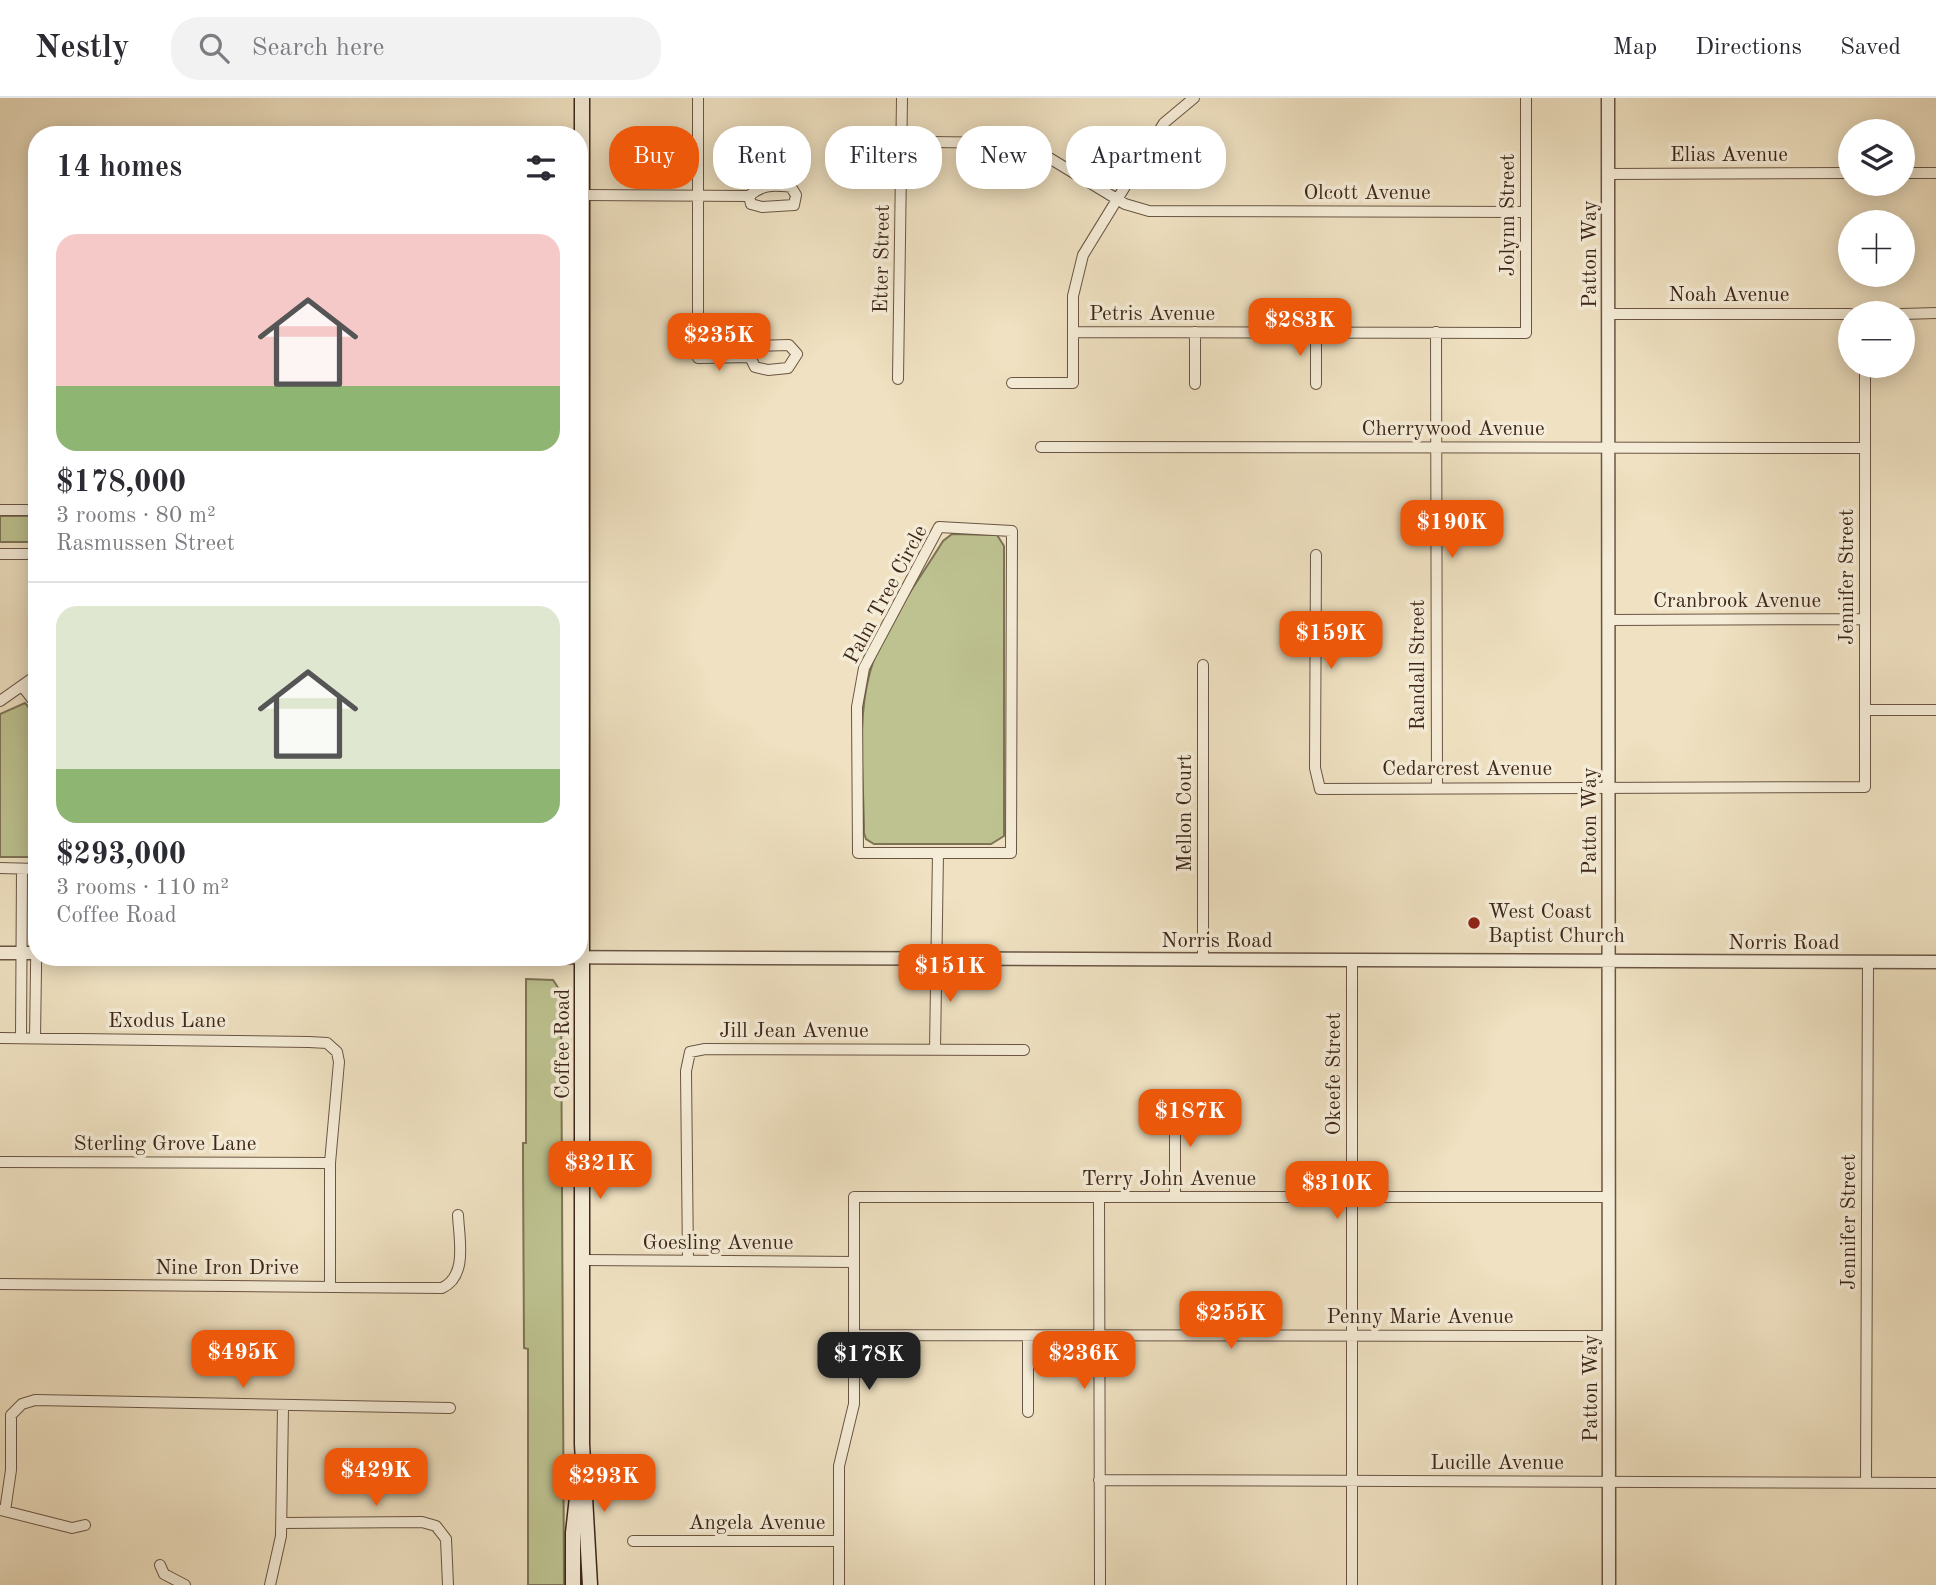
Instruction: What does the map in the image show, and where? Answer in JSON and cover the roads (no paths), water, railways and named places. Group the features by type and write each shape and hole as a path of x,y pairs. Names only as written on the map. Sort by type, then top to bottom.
{"main road":[{"name":"Coffee Road","path":"582,98 582,126"},
{"name":"Coffee Road","path":"583,966 582,1444 590,1585"},
{"name":"Coffee Road","path":"573,1585 573,1533 582,1444"}],"street":[{"path":"698,98 698,358 750,357"},
{"name":"Etter Street","path":"902,98 902,126"},
{"path":"1012,383 1073,383 1073,296 1078,267 1164,122 1194,98"},
{"name":"Jolynn Street","path":"1526,98 1526,332"},
{"name":"Patton Way","path":"1608,98 1609,1585"},
{"name":"Olcott Avenue","path":"942,143 998,142 1026,147 1116,200 1150,211 1526,212"},
{"name":"Elias Avenue","path":"1608,174 1838,173"},
{"path":"1915,173 1936,173"},
{"name":"Etter Street","path":"898,379 901,189"},
{"path":"588,195 750,196"},
{"path":"1915,314 1936,313"},
{"name":"Noah Avenue","path":"1608,314 1838,314"},
{"name":"Petris Avenue","path":"1073,332 1526,332"},
{"path":"1195,332 1195,384"},
{"path":"1316,332 1316,384"},
{"name":"Randall Street","path":"1436,332 1437,787"},
{"name":"Jennifer Street","path":"1865,378 1866,787"},
{"name":"Cherrywood Avenue","path":"1041,447 1865,448"},
{"path":"0,510 28,510"},
{"name":"Palm Tree Circle","path":"939,527 1012,531 1011,853 938,853 858,853 857,701 864,668 939,527"},
{"path":"0,554 28,554"},
{"name":"Cedarcrest Avenue","path":"1315,555 1315,768 1320,789 1866,787"},
{"name":"Cranbrook Avenue","path":"1609,620 1865,619"},
{"name":"Mellon Court","path":"1203,665 1203,960"},
{"path":"0,701 28,682"},
{"path":"22,686 28,694"},
{"path":"1865,710 1936,710"},
{"path":"935,1050 938,853"},
{"path":"0,868 28,869"},
{"path":"21,1038 22,869"},
{"path":"0,953 28,953"},
{"name":"Norris Road","path":"588,958 1936,962"},
{"name":"Okeefe Street","path":"1352,960 1353,1585"},
{"name":"Jennifer Street","path":"1866,1482 1868,961"},
{"path":"35,1038 36,966"},
{"name":"Exodus Lane","path":"0,1038 327,1043 337,1052 339,1062 330,1163"},
{"name":"Jill Jean Avenue","path":"688,1261 686,1071 690,1052 705,1049 1024,1050"},
{"path":"1175,1100 1175,1197"},
{"name":"Sterling Grove Lane","path":"0,1162 330,1163"},
{"path":"330,1163 330,1287"},
{"name":"Terry John Avenue","path":"854,1262 854,1197 1609,1197"},
{"path":"1099,1197 1100,1585"},
{"name":"Nine Iron Drive","path":"0,1284 442,1288 453,1283 459,1273 458,1215"},
{"name":"Goesling Avenue","path":"582,1260 854,1262"},
{"path":"839,1585 839,1466 853,1418 854,1262"},
{"name":"Penny Marie Avenue","path":"854,1335 1609,1336"},
{"path":"1028,1336 1028,1412"},
{"path":"85,1525 72,1528 3,1510 11,1470 11,1415 22,1404 35,1400 283,1407 450,1408"},
{"path":"270,1585 282,1524 283,1407"},
{"name":"Lucille Avenue","path":"1099,1480 1936,1483"},
{"path":"282,1524 422,1522 436,1526 446,1539 448,1585"},
{"name":"Angela Avenue","path":"633,1541 839,1541"},
{"path":"160,1565 164,1574 185,1585"}],"place":[{"name":"West Coast Baptist Church","path":"1474,923"}]}
